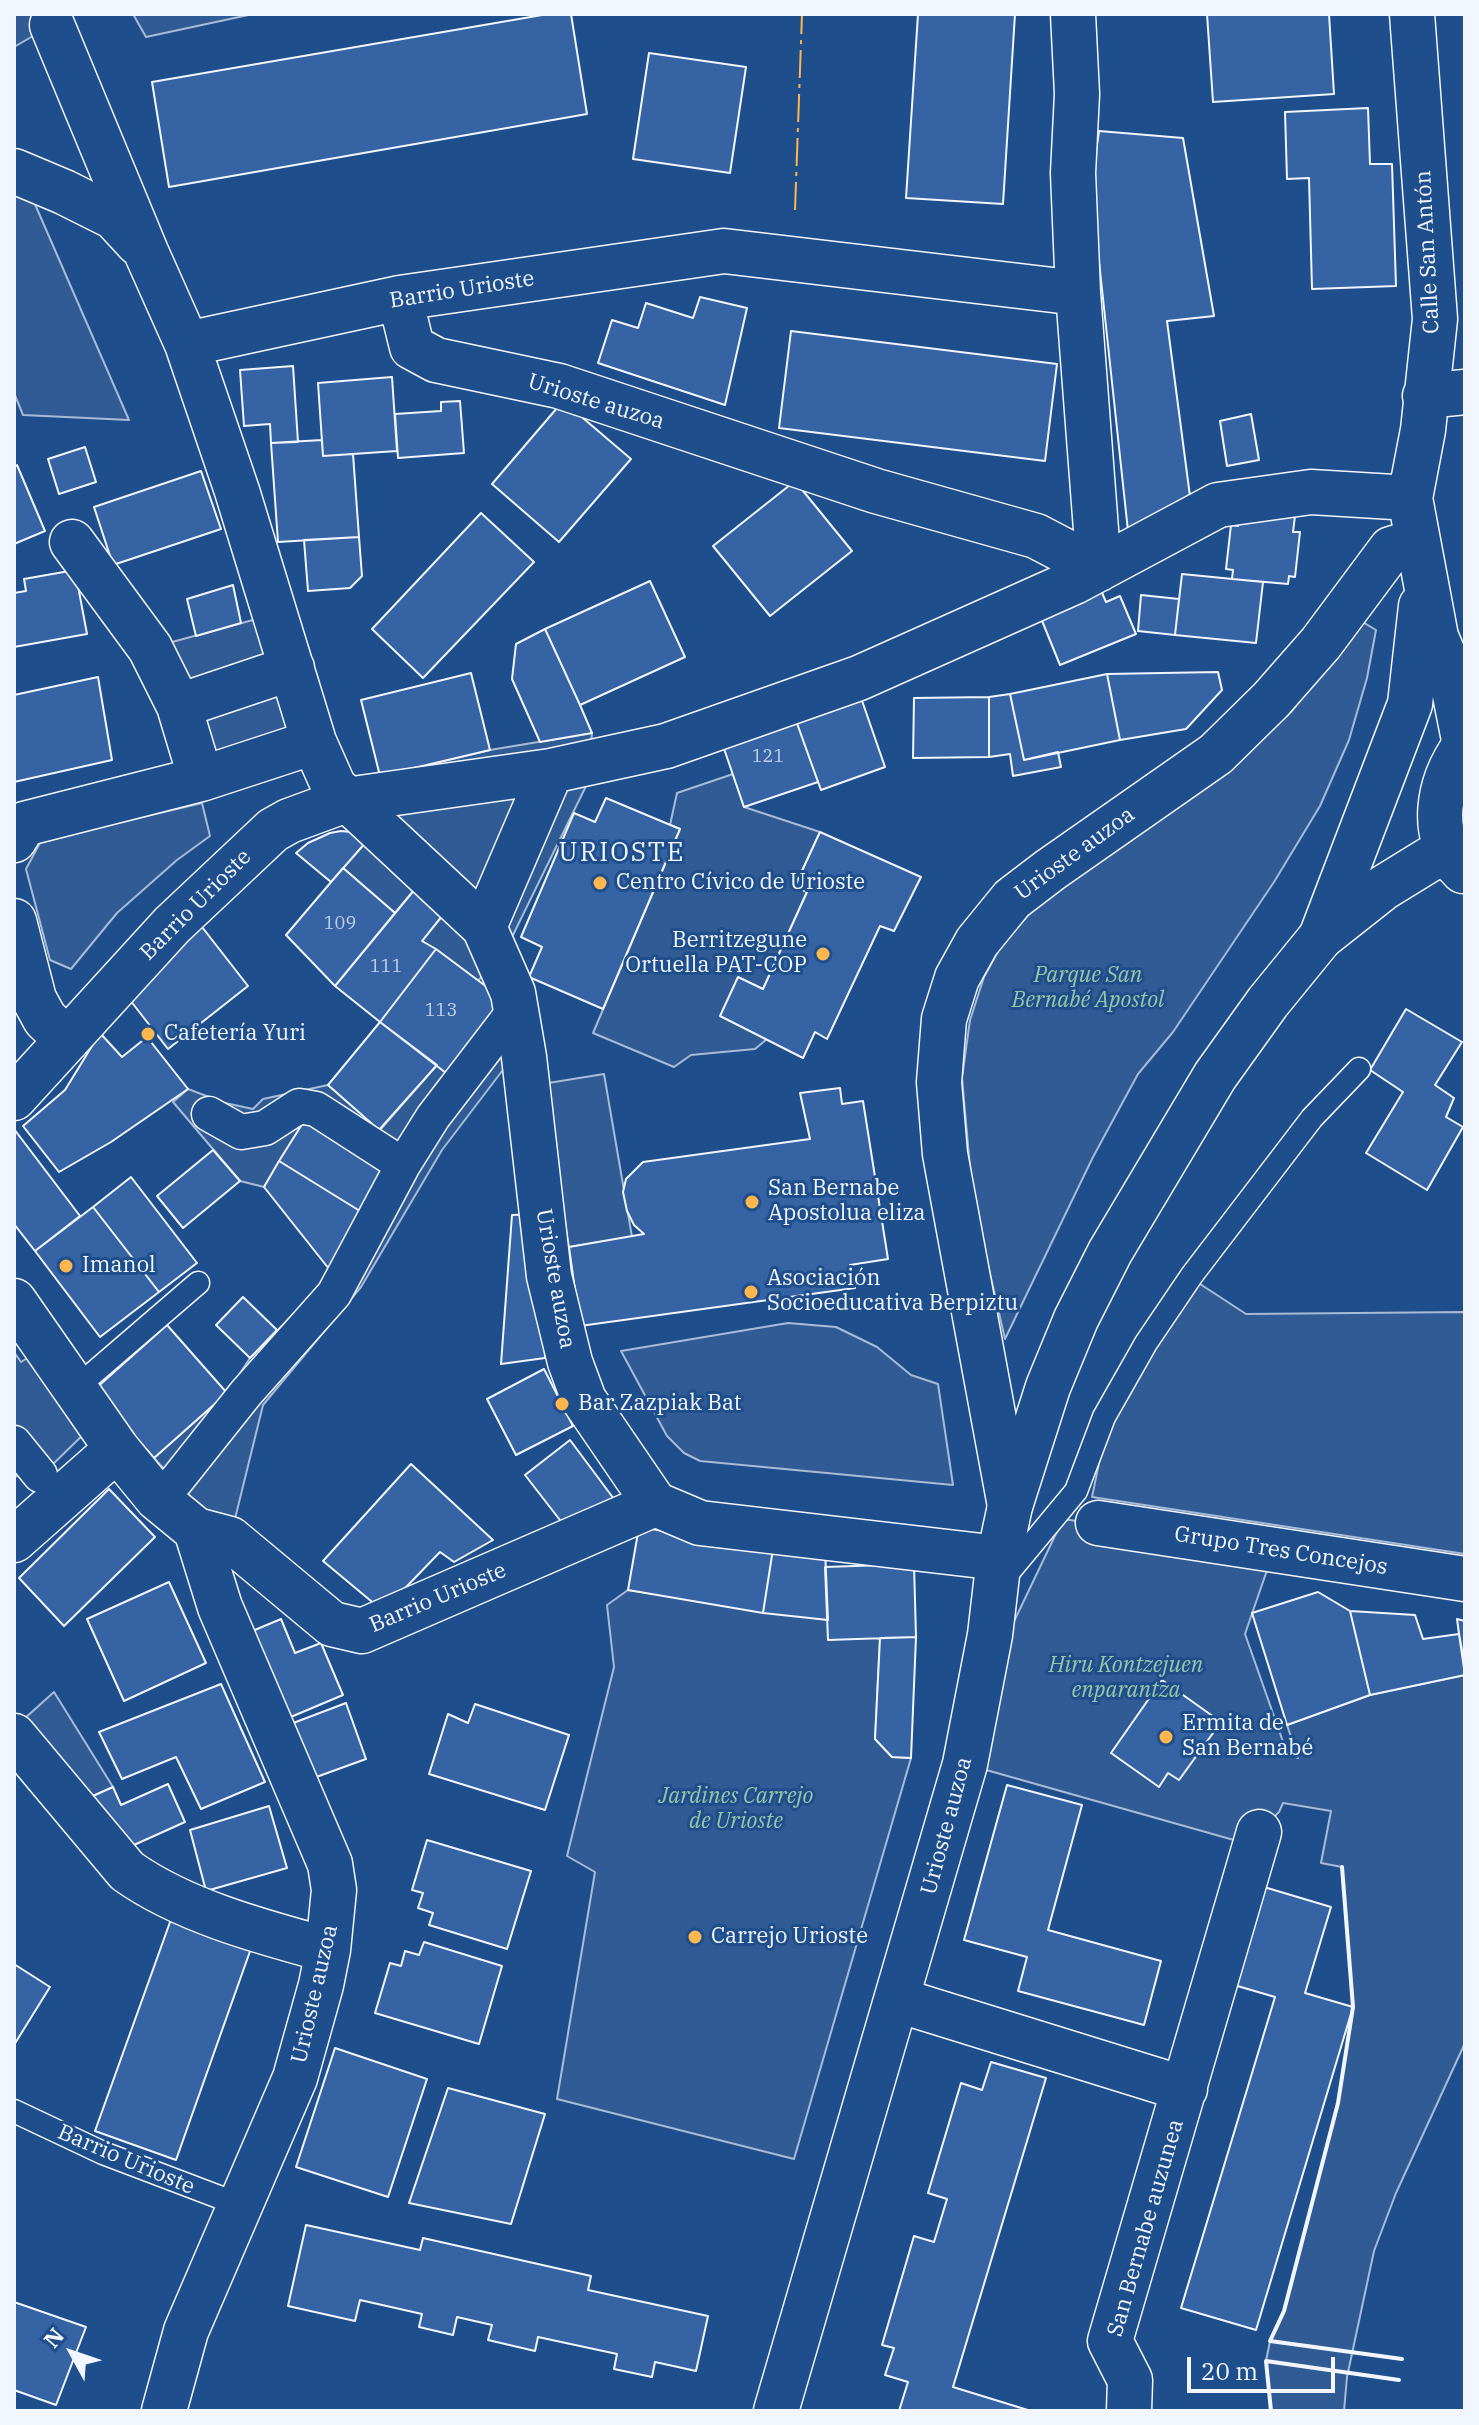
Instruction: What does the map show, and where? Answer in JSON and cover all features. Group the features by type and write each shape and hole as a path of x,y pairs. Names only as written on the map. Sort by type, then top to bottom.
{"street":[{"path":"1073,14 1077,94 1073,173 1078,293 1099,569"},
{"name":"Calle San Antón","path":"1412,14 1435,319 1445,394 1423,430 1410,498 1424,583"},
{"path":"52,25 187,344 237,491 314,742 334,787 484,927 551,771 666,746 859,678 1099,569 1218,505 1311,492 1410,498"},
{"path":"14,171 114,217 146,252"},
{"name":"Barrio Urioste","path":"187,344 400,298 724,251 1078,293"},
{"name":"Urioste auzoa","path":"400,298 412,347 436,360 559,386 862,486 1036,536 1099,569"},
{"name":"Urioste auzoa","path":"1010,1506 945,1154 939,1082 944,1019 957,978 977,942 1012,899 1216,754 1271,700 1321,643 1391,549 1417,541"},
{"path":"72,542 150,648 179,706 201,779"},
{"path":"1424,583 1458,622 1465,635"},
{"path":"1424,583 1436,637 1450,670 1465,745 1452,763 1442,786 1440,812 1456,861"},
{"name":"Urioste auzoa","path":"1321,937 1410,704 1424,583"},
{"path":"179,706 292,668"},
{"path":"14,840 24,824 201,779 314,742"},
{"path":"289,821 290,790 296,769 314,742"},
{"name":"Barrio Urioste","path":"14,1098 212,886 273,830 346,800 551,771"},
{"name":"Urioste auzoa","path":"776,2411 965,1764 990,1635 997,1574 1010,1506 1048,1387 1076,1319 1110,1252 1215,1076 1268,1002 1321,937 1383,888 1456,861"},
{"path":"14,921 34,999 45,1019 67,1040"},
{"name":"Urioste auzoa","path":"484,927 513,993 524,1057 549,1276 570,1362 584,1400 655,1504"},
{"path":"157,1498 176,1481 246,1393 334,1294 403,1165 433,1117 515,1010"},
{"path":"209,1114 241,1132 265,1128 299,1106 316,1109 403,1165"},
{"name":"Barrio Urioste","path":"14,1301 117,1449 157,1498 196,1530 230,1539 332,1624 362,1631 655,1504"},
{"path":"14,1443 40,1475"},
{"path":"14,1540 117,1449"},
{"path":"655,1504 700,1523 997,1574"},
{"name":"Grupo Tres Concejos","path":"1098,1523 1465,1579"},
{"name":"Urioste auzoa","path":"164,2411 186,2331 295,2078 321,1985 334,1890 330,1864 220,1607 196,1530"},
{"path":"14,1736 127,1871 150,1888 192,1906 328,1950"},
{"name":"San Bernabe auzunea","path":"1129,2411 1130,2380 1110,2341 1259,1832"},
{"name":"San Bernabe auzunea","path":"898,2000 1185,2089"}],"lane":[{"path":"997,1574 1076,1491 1104,1417 1146,1343 1192,1275 1312,1118 1359,1069"},
{"path":"76,1388 198,1283"},
{"name":"Barrio Urioste","path":"14,2111 103,2153 240,2205"}],"shaded area":[{"path":"14,14 61,14 52,25 14,47"},
{"path":"133,14 253,14 146,37"},
{"path":"14,156 129,420 23,415 14,393"},
{"path":"275,614 314,742 201,779 150,648"},
{"name":"Parque San Bernabé Apostol","path":"1361,621 1376,630 1367,678 1349,740 1320,806 1274,882 1173,1032 1138,1074 1093,1157 1005,1339 973,1200 962,1078 970,1020 984,977 1001,946 1058,887 1232,766 1292,711"},
{"path":"592,733 588,782 511,939 478,981 422,941 449,908 420,883 395,913 343,868 380,776 490,750"},
{"path":"733,774 744,807 820,832 795,886 807,892 763,989 738,978 721,1015 767,1039 755,1049 691,1055 674,1067 593,1033 680,829 670,825 677,793"},
{"path":"202,803 210,836 177,860 117,913 71,969 50,960 26,869 41,841"},
{"path":"503,999 512,1058 442,1150 361,1287 263,1405 230,1539 196,1530 175,1481 154,1458 227,1393 250,1358 333,1274 306,1118 264,1187 240,1181 173,1102 188,1089 225,1103 253,1109 263,1099 328,1085 380,1130 437,1065"},
{"path":"604,1074 632,1237 569,1247 542,1084"},
{"path":"1197,1282 1246,1314 1465,1312 1465,1554 1092,1497 1103,1444 1132,1384"},
{"path":"788,1323 836,1327 877,1347 911,1375 938,1384 953,1485 700,1461 684,1453 667,1436 621,1351"},
{"path":"14,1352 21,1362 34,1354 89,1429 49,1468 21,1473 14,1478"},
{"path":"1063,1519 1274,1550 1245,1634 1287,1753 1298,1758 1287,1725 1370,1695 1465,1675 1465,2043 1396,2193 1374,2251 1347,2377 1344,2411 1271,2411 1266,2361 1270,2341 1284,2311 1338,2103 1353,2007 1342,1867 1321,1863 1331,1811 1283,1803 1279,1812 1259,1832 1255,1846 965,1764 1007,1636"},
{"name":"Jardines Carrejo de Urioste","path":"628,1590 828,1620 880,1638 875,1739 892,1757 911,1758 794,2159 557,2099 595,1872 567,1856 614,1667 607,1605"},
{"path":"54,1692 113,1787 84,1800 14,1728"}],"building":[{"path":"548,14 571,14 587,114 169,187 152,82"},
{"path":"918,14 1015,14 1003,204 906,198"},
{"path":"1207,14 1329,14 1334,94 1213,102"},
{"path":"649,53 746,67 730,173 633,159"},
{"path":"1368,108 1370,164 1392,164 1396,286 1312,289 1309,178 1287,179 1285,112"},
{"path":"1099,131 1183,138 1214,316 1167,321 1191,504 1128,531 1091,187"},
{"path":"700,297 747,308 725,405 598,363 612,320 638,328 646,303 693,318"},
{"path":"791,331 1057,364 1045,461 779,428"},
{"path":"293,366 298,442 271,443 270,424 244,426 240,370"},
{"path":"392,377 397,451 323,456 318,383"},
{"path":"460,401 464,453 398,458 395,414 441,411 441,402"},
{"path":"563,401 631,459 559,542 492,484"},
{"path":"1251,414 1259,460 1227,466 1220,421"},
{"path":"322,440 323,456 353,454 359,537 278,542 271,443"},
{"path":"85,447 96,482 59,494 48,459"},
{"path":"17,465 45,531 14,544 14,467"},
{"path":"201,471 221,529 113,565 94,507"},
{"path":"795,481 852,551 770,616 713,546"},
{"path":"1239,510 1295,516 1293,532 1300,532 1295,577 1289,576 1288,584 1232,579 1233,570 1226,569 1231,525 1238,526"},
{"path":"481,513 534,562 423,678 372,629"},
{"path":"359,537 362,576 350,588 308,591 304,540"},
{"path":"75,570 87,634 14,647 14,593 26,591 24,579"},
{"path":"1182,574 1263,582 1256,643 1175,635"},
{"path":"650,581 685,657 580,705 545,629"},
{"path":"1097,581 1106,602 1120,596 1136,634 1060,665 1036,606"},
{"path":"233,585 241,623 196,636 187,599"},
{"path":"1141,595 1179,599 1175,635 1138,631"},
{"path":"545,629 592,733 540,742 512,679 516,644"},
{"path":"1218,672 1222,690 1186,729 1120,740 1107,674"},
{"path":"471,673 490,750 380,776 361,700"},
{"path":"1107,674 1120,740 1024,760 1010,694"},
{"path":"98,677 112,760 14,782 14,695"},
{"path":"859,692 885,767 821,790 794,715"},
{"path":"1010,694 1024,760 1058,752 1061,767 1013,776 1010,754 989,757 989,697"},
{"path":"989,697 989,757 913,758 914,698"},
{"path":"794,715 818,782 744,807 721,740"},
{"name":"Centro Cívico de Urioste","path":"606,798 680,829 603,1009 529,977 542,947 521,937 574,813 595,822"},
{"path":"341,831 351,832 367,841 331,882 296,853 308,843"},
{"name":"Berritzegune Ortuella PAT-COP","path":"820,832 921,877 894,931 880,926 827,1039 815,1032 803,1058 720,1016 738,977 763,989 807,892 795,886"},
{"path":"343,868 395,913 335,986 286,935"},
{"path":"420,883 449,907 422,941 436,949 380,1022 335,986"},
{"path":"202,927 248,986 168,1049 130,1000 146,971"},
{"path":"436,949 503,999 446,1073 380,1022"},
{"path":"1406,1009 1462,1042 1435,1085 1454,1098 1446,1117 1463,1127 1427,1190 1366,1153 1403,1092 1370,1070"},
{"path":"380,1022 437,1065 379,1130 328,1085"},
{"path":"100,1033 122,1057 147,1037 188,1089 111,1142 59,1172 23,1126 65,1090"},
{"name":"San Bernabe Apostolua eliza","path":"840,1088 842,1104 863,1101 888,1259 850,1265 855,1288 580,1326 569,1247 644,1234 634,1225 627,1211 623,1192 626,1179 643,1162 810,1139 800,1093"},
{"path":"306,1118 395,1173 368,1216 279,1161"},
{"path":"14,1129 80,1216 35,1251 14,1224"},
{"path":"213,1150 240,1181 183,1228 157,1196"},
{"path":"279,1161 368,1216 333,1274 264,1187"},
{"path":"131,1177 197,1263 159,1292 93,1207"},
{"path":"93,1207 159,1292 100,1337 35,1251"},
{"path":"541,1214 545,1358 501,1364 512,1215"},
{"path":"243,1297 277,1330 250,1358 216,1325"},
{"path":"167,1325 227,1393 154,1458 94,1390"},
{"path":"544,1369 573,1426 516,1455 487,1399"},
{"path":"570,1440 614,1499 570,1533 525,1475"},
{"path":"411,1464 493,1540 454,1562 440,1552 383,1611 323,1561"},
{"path":"109,1489 155,1537 64,1626 19,1578"},
{"path":"639,1527 773,1549 763,1613 628,1590"},
{"path":"773,1549 825,1549 828,1620 763,1613"},
{"path":"914,1564 916,1637 828,1640 825,1567"},
{"path":"169,1582 206,1663 124,1701 87,1619"},
{"path":"1318,1592 1350,1611 1370,1695 1287,1725 1252,1613"},
{"path":"1350,1611 1415,1615 1423,1639 1459,1634 1465,1675 1370,1695"},
{"path":"281,1619 295,1653 321,1643 343,1695 286,1719 250,1632"},
{"path":"1457,1619 1465,1621 1465,1667 1459,1634"},
{"path":"916,1637 911,1758 892,1757 875,1739 880,1638"},
{"name":"Ermita de San Bernabé","path":"1162,1680 1221,1722 1179,1780 1168,1773 1159,1787 1111,1753"},
{"path":"221,1684 265,1782 201,1809 176,1757 122,1779 99,1732"},
{"path":"346,1703 366,1759 308,1780 288,1725"},
{"path":"475,1704 569,1735 545,1810 429,1774 448,1714 468,1723"},
{"path":"168,1784 185,1822 125,1849 84,1800 113,1787 121,1805"},
{"path":"1007,1785 1082,1805 1048,1930 1161,1961 1144,2025 1018,1991 1027,1957 964,1940"},
{"path":"269,1806 287,1868 206,1891 190,1830"},
{"path":"427,1840 531,1871 507,1949 429,1925 433,1913 418,1908 423,1893 412,1890"},
{"path":"1264,1887 1331,1907 1305,1993 1353,2007 1256,2330 1181,2308 1275,1997 1234,1985"},
{"path":"174,1911 254,1940 176,2160 95,2131"},
{"path":"424,1942 502,1966 479,2044 375,2013 390,1963 401,1966 405,1951 419,1955"},
{"path":"14,1964 50,1987 14,2045"},
{"path":"335,2048 427,2079 388,2197 296,2167"},
{"path":"991,2062 1046,2078 953,2387 1031,2411 899,2411 908,2382 885,2375 894,2348 882,2345 914,2236 934,2242 947,2199 928,2193 961,2083 982,2090"},
{"path":"448,2088 545,2114 511,2224 409,2203"},
{"path":"306,2225 420,2250 423,2238 591,2276 588,2290 708,2316 696,2371 655,2362 652,2377 614,2369 617,2354 538,2337 535,2351 488,2340 492,2325 457,2317 453,2335 419,2327 422,2314 360,2300 355,2321 288,2306"},
{"path":"14,2302 86,2327 56,2405 14,2390"}],"wall":[{"path":"1342,1867 1353,2007 1338,2103 1284,2311 1270,2341 1402,2359"},
{"path":"1271,2411 1266,2361 1399,2380"}],"power":[{"path":"795,210 802,14"}],"place":[{"name":"Centro Cívico de Urioste","path":"600,883"},
{"name":"Berritzegune Ortuella PAT-COP","path":"823,954"},
{"name":"Cafetería Yuri","path":"148,1034"},
{"name":"San Bernabe Apostolua eliza","path":"752,1202"},
{"name":"Imanol","path":"66,1266"},
{"name":"Asociación Socioeducativa Berpiztu","path":"751,1292"},
{"name":"Bar Zazpiak Bat","path":"562,1404"},
{"name":"Ermita de San Bernabé","path":"1166,1737"},
{"name":"Carrejo Urioste","path":"695,1937"}],"district":[{"name":"URIOSTE","path":"622,853"}],"park label":[{"name":"Hiru Kontzejuen enparantza","path":"1126,1678"}]}
